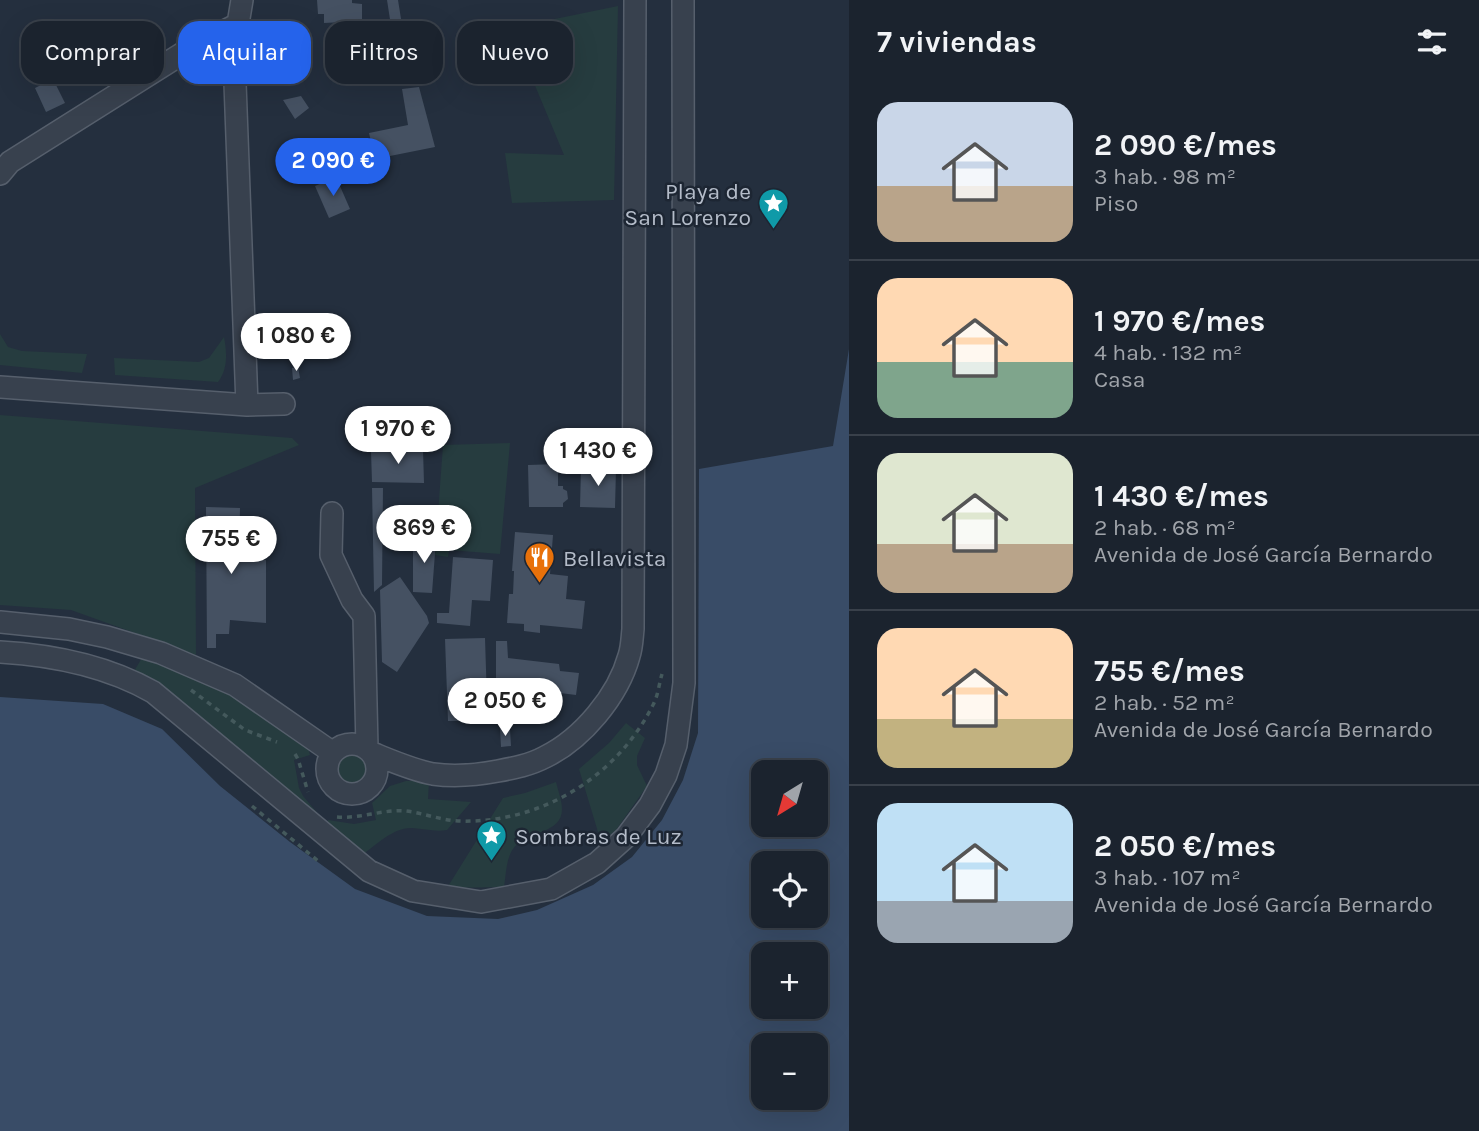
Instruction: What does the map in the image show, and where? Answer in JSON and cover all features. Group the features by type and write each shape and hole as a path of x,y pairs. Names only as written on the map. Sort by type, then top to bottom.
{"street":[{"path":"238,21 242,0"},
{"path":"432,774 394,780 354,794 338,789 328,776 327,768 332,753 345,745 360,745 398,764 432,774 455,776 484,774 518,767 543,758 565,746 586,727 620,678 629,656 634,629 635,0"},
{"path":"0,652 40,655 66,661 125,677 153,692 369,871 413,891 481,902 551,889 597,863 626,837 650,805 666,775 676,745 684,683 683,0"},
{"path":"0,174 10,162 178,56"},
{"path":"235,84 247,405"},
{"path":"0,387 247,405 284,404"},
{"path":"332,513 331,555 352,600 364,616 369,751 377,766 377,774 369,788"},
{"path":"0,622 69,629 161,653 236,685 332,753"}],"path":[{"path":"330,813 336,817 352,819 404,811 456,821 489,820 514,817 549,804 584,785 614,759 654,704 664,665"},
{"path":"182,684 245,730 284,745"},
{"path":"292,750 298,759 304,786 312,799"},
{"path":"252,806 318,861"}],"green space":[{"path":"618,6 614,200 512,203 505,153 564,155 534,84 573,84 573,21 545,21"},
{"path":"0,334 8,347 22,351 87,354 82,373 0,365"},
{"path":"224,337 226,361 218,382 115,375 114,358 199,362 209,358"},
{"path":"0,415 292,438 299,445 195,488 196,655 71,610 0,605"},
{"path":"510,443 500,554 449,550 448,557 435,555 443,445"},
{"path":"143,656 240,698 308,747 310,755 294,760 299,788 320,816 318,818 133,673"},
{"path":"626,723 645,738 637,756 637,765 647,786 616,830 601,842 579,769 609,743"},
{"path":"352,745 361,746 369,752 375,760 375,778 369,786 361,792 352,793 343,792 335,786 329,778 328,769 329,760 335,752 343,746"},
{"path":"406,781 429,781 428,799 471,802 447,830 405,828 386,837 362,855 326,827 328,820 354,824 376,820 372,803 390,786"},
{"path":"556,782 562,806 560,817 556,824 526,838 513,849 504,887 447,888 503,798"}],"water":[{"path":"849,349 849,1131 0,1131 0,697 103,704 162,729 220,786 355,889 427,916 498,919 537,910 593,885 632,857 662,820 683,780 698,733 699,469 833,446"}],"building":[{"path":"317,0 352,0 352,3 362,4 362,21 324,23 324,14 318,14"},
{"path":"387,0 398,0 401,21 390,21"},
{"path":"43,84 56,84 65,103 46,112 35,88"},
{"path":"419,87 435,147 375,159 369,133 408,125 402,89"},
{"path":"301,96 309,108 295,119 283,100"},
{"path":"336,177 350,209 329,218 315,186"},
{"path":"298,367 300,378 293,380 292,368"},
{"path":"423,449 424,483 372,482 371,451"},
{"path":"558,464 558,486 563,486 567,491 568,499 563,503 563,507 529,507 528,465"},
{"path":"581,468 616,469 615,508 580,507"},
{"path":"372,488 383,488 382,585 374,592"},
{"path":"206,507 240,508 239,558 266,560 266,623 230,620 229,634 216,634 216,648 207,648"},
{"name":"Bellavista","path":"515,532 553,535 550,574 568,576 566,599 585,601 582,629 540,625 540,633 524,631 524,624 507,623 509,594 513,594"},
{"path":"413,540 436,540 432,593 413,592"},
{"path":"453,557 493,560 490,601 472,600 470,626 437,623 437,613 449,613"},
{"path":"400,577 429,623 397,672 382,662 380,590"},
{"path":"485,638 487,701 465,701 466,721 448,721 445,639"},
{"path":"496,641 507,641 508,658 559,664 560,671 579,673 576,695 560,693 556,715 540,713 539,719 511,717 512,703 496,701"},
{"path":"500,729 510,729 511,746 501,747"}],"place":[{"name":"Playa de San Lorenzo","path":"774,231"},
{"name":"Bellavista","path":"540,585"},
{"name":"Sombras de Luz","path":"492,863"}]}
